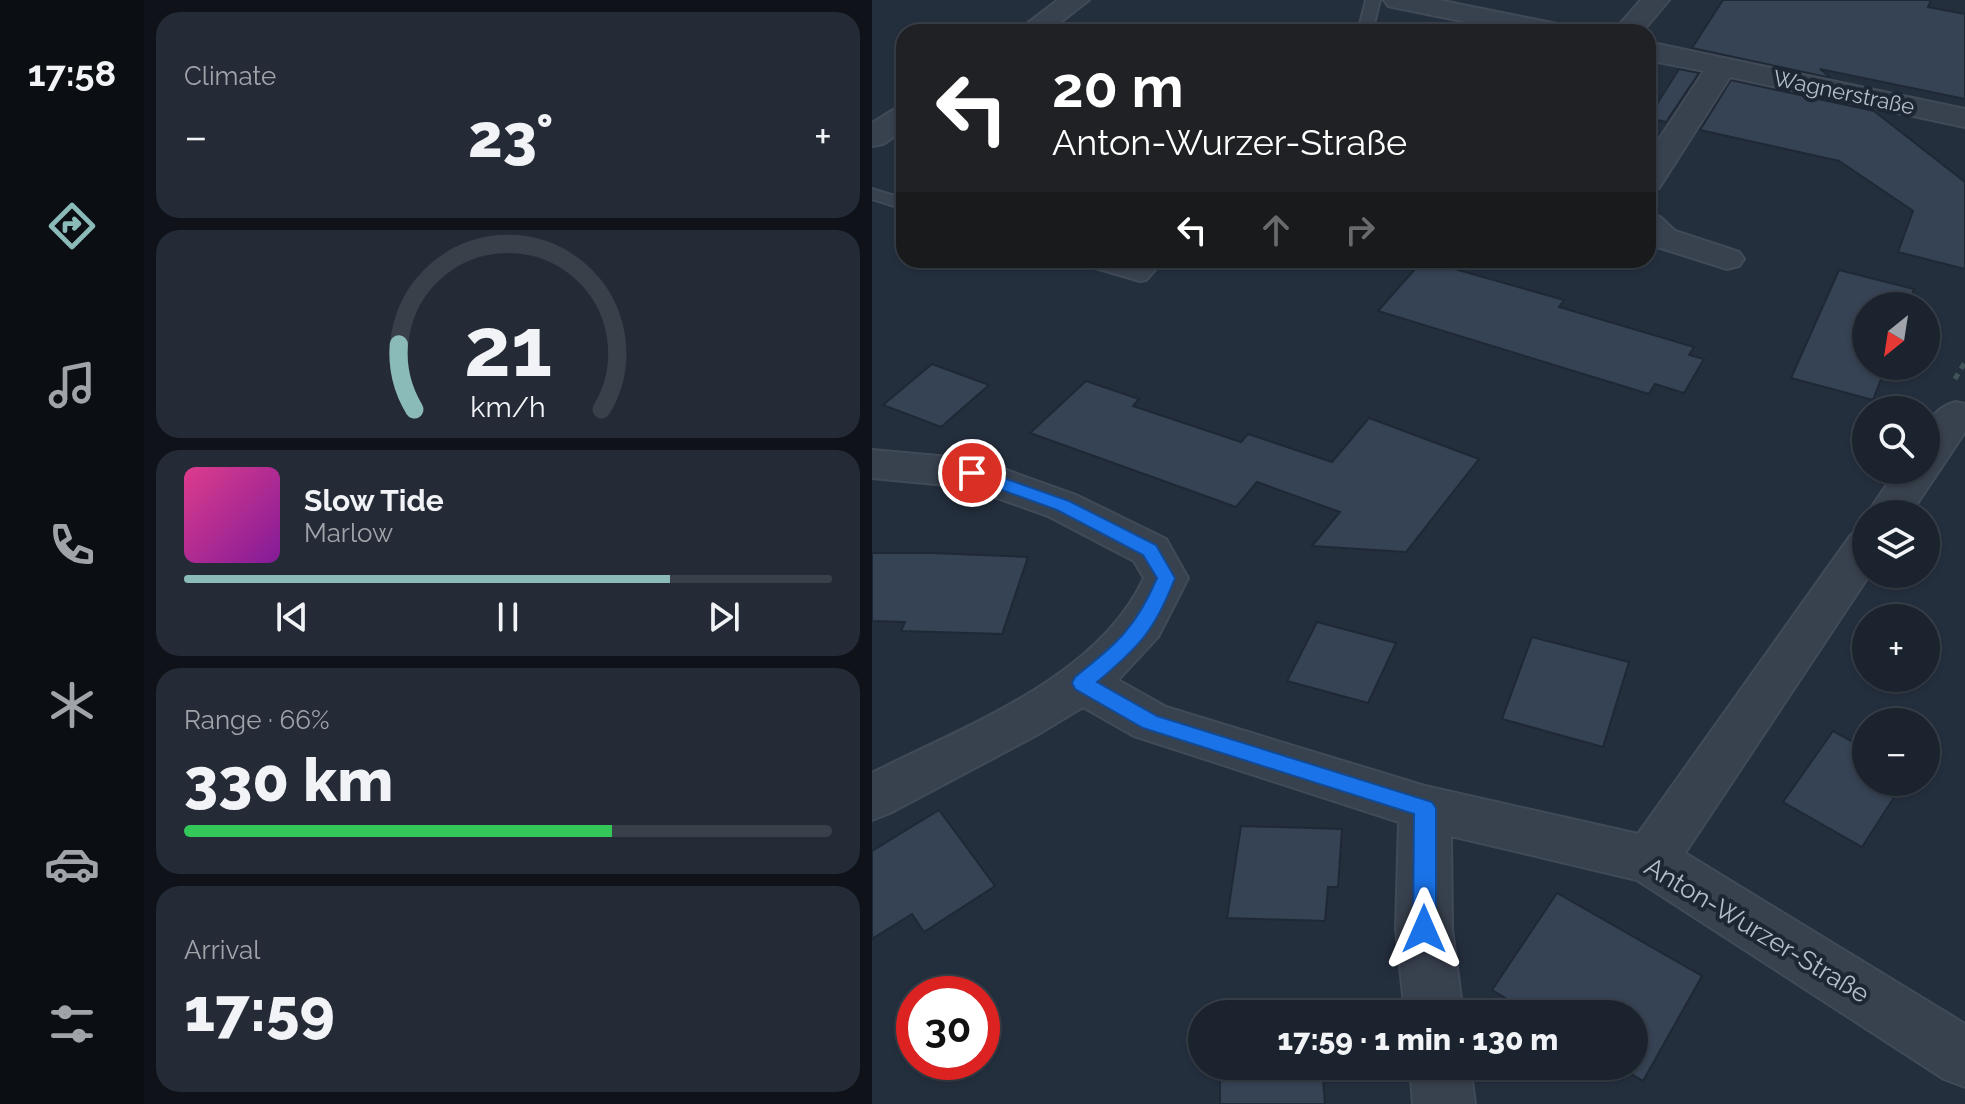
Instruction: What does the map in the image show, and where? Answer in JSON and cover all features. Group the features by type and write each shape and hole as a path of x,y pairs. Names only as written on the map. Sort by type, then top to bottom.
{"street":[{"path":"1042,24 1076,0"},
{"path":"1397,0 1517,24"},
{"path":"1634,24 1656,0"},
{"name":"Wagnerstraße","path":"1656,53 1965,118"},
{"path":"1656,169 1722,66"},
{"path":"872,137 896,121"},
{"path":"1656,231 1663,238 1727,259"},
{"path":"1940,438 1956,415 1965,417"},
{"path":"872,464 972,473 1063,506 1150,550 1166,578 1154,609 1130,643 1082,683 1018,722 872,798"},
{"path":"1650,860 1852,566"},
{"name":"Anton-Wurzer-Straße","path":"1082,683 1151,722 1425,808 1650,860 1965,1058"},
{"path":"1425,808 1424,929 1432,1000"},
{"path":"1441,1080 1444,1104"}],"lane":[{"path":"1369,24 1373,0"},
{"path":"872,194 896,202"},
{"path":"1114,268 1140,276 1148,268"}],"building":[{"path":"1723,0 1931,0 1928,7 1965,14 1965,99 1820,69 1831,78 1692,48"},
{"path":"1679,69 1699,73 1666,122 1656,120 1656,105"},
{"path":"1731,80 1874,111 1965,182 1965,269 1898,252 1913,211 1839,161 1700,130"},
{"path":"1416,268 1451,268 1564,300 1559,307 1694,347 1689,355 1704,359 1684,393 1655,384 1649,394 1378,311"},
{"path":"1839,270 1914,289 1913,292 1852,292 1852,380 1881,380 1875,396 1858,396 1791,378"},
{"path":"932,364 989,385 941,427 883,405"},
{"path":"1086,381 1139,399 1133,406 1241,442 1248,434 1332,462 1369,418 1479,459 1406,552 1312,546 1340,512 1257,482 1236,507 1030,433"},
{"path":"872,553 1028,557 1002,634 901,631 905,622 872,621"},
{"path":"1317,622 1396,643 1368,703 1287,681"},
{"path":"1532,637 1629,662 1603,747 1502,719"},
{"path":"1833,731 1852,741 1852,796 1895,796 1862,847 1783,802"},
{"path":"939,810 995,886 924,932 912,914 872,939 872,851"},
{"path":"1241,826 1342,829 1338,887 1328,887 1325,921 1227,918"},
{"path":"1557,893 1702,976 1648,1072 1648,1000 1509,1000 1492,990"},
{"path":"1220,1080 1323,1080 1325,1104 1220,1104"}],"route":[{"path":"972,473 1063,506 1150,550 1166,578 1154,609 1130,643 1082,683 1151,722 1425,808 1424,929"}]}
